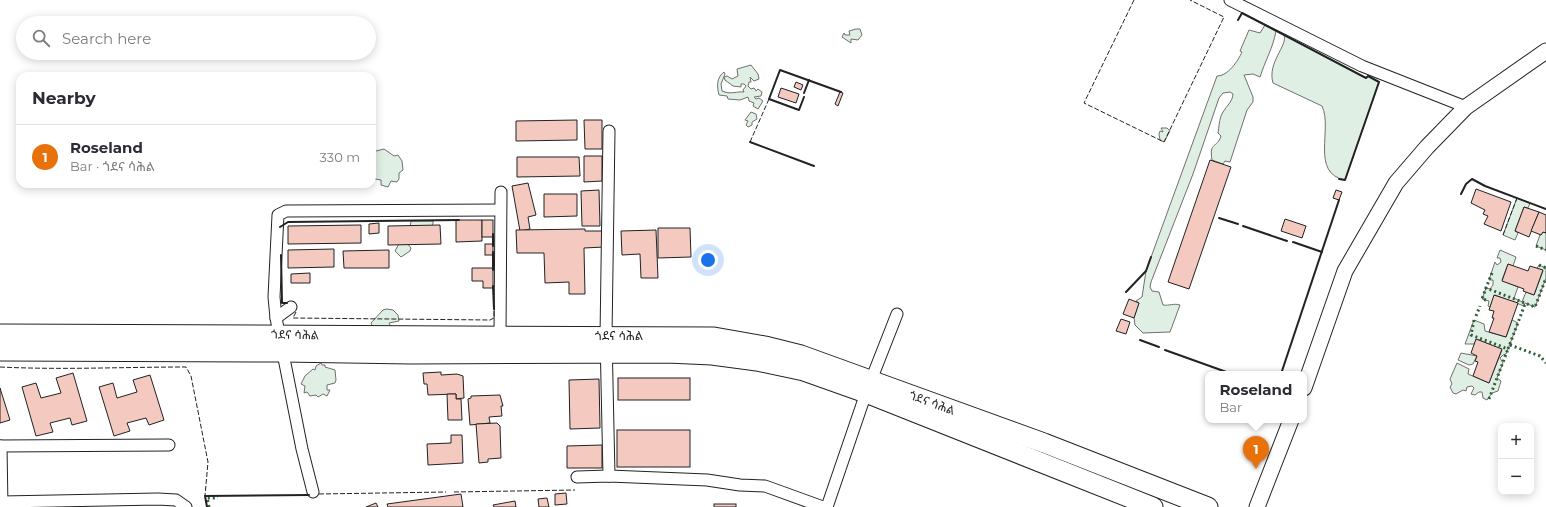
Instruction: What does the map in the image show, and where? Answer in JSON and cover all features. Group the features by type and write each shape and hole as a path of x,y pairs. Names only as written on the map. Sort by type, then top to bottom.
{"highway":[{"name":"ጎደና ሳሕል","path":"0,334 107,343"},
{"name":"ጎደና ሳሕል","path":"279,335 411,354 606,345 701,337 738,341 801,355 1058,469 1153,507"},
{"name":"ጎደና ሳሕል","path":"0,351 107,343 279,335 500,336 606,345"},
{"name":"ጎደና ሳሕል","path":"868,386 1064,451 1208,507"},
{"path":"1058,469 1064,451"}],"street":[{"path":"1230,0 1362,66 1466,107"},
{"path":"1307,380 1346,271 1367,231 1396,183 1427,147 1466,107 1546,50"},
{"path":"609,131 606,345 609,476"},
{"path":"500,192 500,336"},
{"path":"313,492 302,449 279,335 274,297 278,215 286,211 500,210"},
{"path":"279,335 292,307"},
{"path":"827,507 868,386 897,314"},
{"path":"1257,507 1290,423"},
{"path":"169,444 0,446 2,505 158,499 176,500 186,507"},
{"path":"577,477 609,476 707,480 740,485 765,486 823,507"}],"green space":[{"path":"1265,25 1276,31 1275,37 1260,77 1253,74 1244,75 1253,97 1253,102 1247,110 1230,162 1225,161 1223,164 1212,160 1211,154 1212,147 1217,143 1221,136 1218,133 1222,113 1233,97 1233,94 1230,92 1223,93 1219,98 1193,174 1151,282 1150,287 1152,291 1159,292 1163,305 1180,305 1170,332 1143,333 1135,325 1134,318 1139,303 1136,301 1142,297 1146,271 1217,76 1225,74 1229,71 1238,60 1242,52 1240,51 1249,30 1260,33"},
{"path":"860,29 862,35 858,40 851,39 851,43 842,37 844,33 845,35 850,35 849,31"},
{"path":"1284,35 1366,78 1368,76 1379,82 1345,180 1334,176 1328,169 1325,160 1325,115 1322,106 1273,83 1273,68 1283,44"},
{"path":"751,65 758,74 759,79 754,81 750,77 751,82 749,82 748,86 751,89 754,88 756,91 758,89 762,92 761,96 754,97 763,101 758,109 753,106 754,103 749,101 748,97 740,100 728,99 727,96 719,95 718,89 718,80 724,72 725,74 721,84 722,91 728,93 744,92 743,90 746,86 744,84 741,84 741,87 733,86 725,80 724,77 727,76 732,79 738,76 737,69"},
{"path":"751,112 756,114 757,119 748,127 746,125 748,121 745,120"},
{"path":"1161,128 1167,128 1170,131 1164,142 1160,140 1160,131 1163,132"},
{"path":"384,149 394,156 398,155 402,161 403,170 399,173 399,179 397,182 391,181 388,187 381,185 381,180 376,179 376,151"},
{"path":"1517,198 1530,203 1528,208 1524,207 1515,231 1518,233 1515,240 1503,235"},
{"path":"411,221 433,221 433,224 430,227 410,228"},
{"path":"1543,232 1546,233 1546,250 1536,246 1540,235"},
{"path":"400,242 407,243 411,248 410,251 401,257 395,251"},
{"path":"1500,250 1516,257 1513,266 1508,264 1502,280 1518,287 1514,298 1522,302 1526,292 1534,295 1543,271 1537,268 1539,265 1546,268 1546,278 1535,307 1525,303 1524,306 1495,295 1490,307 1488,306 1489,301 1482,299 1486,288 1490,289 1493,285 1493,280 1489,280 1495,262 1497,265 1501,262 1500,258 1497,258"},
{"path":"383,310 393,310 398,315 399,321 389,323 391,327 373,328 371,323"},
{"path":"1474,320 1484,324 1485,331 1506,337 1512,320 1518,323 1506,354 1500,358 1503,363 1497,378 1501,381 1498,391 1492,393 1487,400 1483,398 1482,392 1475,395 1471,394 1474,388 1472,386 1467,387 1466,391 1463,390 1456,394 1453,393 1450,387 1452,384 1450,379 1457,363 1469,369 1468,374 1489,383 1502,350 1477,339 1474,344 1465,344"},
{"path":"1461,353 1477,356 1473,364 1469,365 1458,360"},
{"path":"321,363 322,365 325,365 325,367 335,370 335,383 327,385 327,390 330,390 327,396 323,394 318,397 316,395 310,396 307,392 304,393 305,386 301,384 305,376 313,369 315,370 316,366"}],"building":[{"path":"796,82 803,85 801,90 794,87"},
{"path":"781,88 799,94 796,103 778,97"},
{"path":"840,92 843,93 838,106 835,104"},
{"path":"577,120 577,140 516,141 516,121"},
{"path":"584,120 602,120 602,149 585,149"},
{"path":"584,156 602,156 602,181 584,182"},
{"path":"517,157 579,157 580,176 517,177"},
{"path":"1210,160 1231,167 1189,289 1168,282"},
{"path":"528,183 536,215 528,217 530,229 520,231 512,186"},
{"path":"1476,189 1511,202 1501,231 1484,224 1488,216 1483,214 1485,210 1471,203"},
{"path":"599,190 600,226 582,226 581,191"},
{"path":"1336,190 1342,192 1339,200 1333,198"},
{"path":"544,194 577,194 577,216 544,217"},
{"path":"1524,207 1539,212 1529,237 1515,231"},
{"path":"1539,212 1546,215 1546,233 1543,232 1541,235 1531,231"},
{"path":"1285,219 1306,226 1302,238 1281,231"},
{"path":"456,220 482,220 482,241 456,242"},
{"path":"482,220 493,220 493,237 482,237"},
{"path":"379,223 379,233 369,234 369,224"},
{"path":"361,225 361,243 288,244 288,226"},
{"path":"440,225 441,244 388,245 388,226"},
{"path":"658,228 690,228 691,257 658,258"},
{"path":"585,229 585,231 604,231 604,247 584,248 585,294 569,294 569,282 545,283 544,253 517,253 516,230"},
{"path":"656,230 658,278 641,278 640,254 622,255 621,231"},
{"path":"485,244 493,244 493,255 485,255"},
{"path":"334,249 334,267 288,268 288,250"},
{"path":"389,250 389,268 344,268 343,251"},
{"path":"1508,264 1528,271 1530,266 1543,270 1534,295 1523,291 1524,289 1502,281"},
{"path":"472,268 493,268 493,288 483,288 483,281 472,281"},
{"path":"310,273 310,283 291,283 291,274"},
{"path":"1494,295 1518,303 1506,337 1489,332 1494,318 1492,318 1494,311 1489,310"},
{"path":"1129,299 1139,303 1134,318 1123,314"},
{"path":"1121,319 1130,322 1126,334 1116,331"},
{"path":"1476,339 1502,349 1489,383 1473,376 1478,362 1475,361 1477,356 1471,353"},
{"path":"441,372 441,375 457,374 463,376 464,398 456,399 456,394 428,395 427,384 424,384 423,373"},
{"path":"73,373 87,421 72,425 70,418 50,423 53,432 36,436 22,387 36,383 41,398 61,393 56,378"},
{"path":"150,375 164,420 149,425 146,418 127,423 130,431 114,436 99,387 113,383 117,398 137,392 133,380"},
{"path":"618,378 690,378 690,400 618,400"},
{"path":"599,379 600,428 570,429 569,380"},
{"path":"0,388 10,420 0,423"},
{"path":"447,394 456,394 456,399 461,399 462,420 448,420"},
{"path":"500,395 503,406 501,406 502,416 489,417 490,423 470,425 468,399 471,398 471,396"},
{"path":"497,423 500,426 501,458 488,459 488,462 479,463 476,424"},
{"path":"617,430 690,430 690,467 617,467"},
{"path":"451,435 462,435 463,463 428,465 427,444 451,443"},
{"path":"602,445 602,468 567,468 567,446"},
{"path":"566,493 567,504 555,505 555,494"},
{"path":"461,494 463,507 388,507 387,504"},
{"path":"547,498 549,507 539,507 538,499"},
{"path":"515,501 516,507 494,507 493,505"},
{"path":"376,503 378,507 366,507"},
{"path":"714,504 736,504 736,507 714,507"}],"hedge":[{"path":"1536,246 1546,250"},
{"path":"1539,265 1546,268"},
{"path":"1492,273 1486,288 1535,307 1546,278"},
{"path":"1486,288 1482,299 1486,300"},
{"path":"1474,320 1471,335 1508,349 1525,304"},
{"path":"1476,316 1480,306"},
{"path":"1510,345 1540,356 1546,363"},
{"path":"1489,399 1508,349"},
{"path":"209,507 207,498 218,498"}],"fence":[{"path":"1134,0 1084,103 1164,142 1224,17 1190,0"},
{"path":"750,142 769,99"},
{"path":"1503,235 1517,198"},
{"path":"296,312 293,318 490,320 494,318 494,309"},
{"path":"0,367 186,367 191,376 208,462 205,496"},
{"path":"454,492 575,490"},
{"path":"319,494 446,492"}],"wall":[{"path":"1238,20 1242,13 1366,78 1368,76 1379,82 1345,180 1339,179"},
{"path":"804,97 799,110 769,99 780,70 841,92"},
{"path":"804,93 809,80"},
{"path":"750,142 814,166"},
{"path":"1461,194 1466,184 1472,179 1485,186 1546,209"},
{"path":"1282,371 1339,200"},
{"path":"1219,218 1238,224"},
{"path":"280,227 288,222 459,220"},
{"path":"1243,226 1287,241"},
{"path":"493,234 493,246"},
{"path":"1293,242 1322,252"},
{"path":"493,252 493,270"},
{"path":"281,255 282,303 287,303"},
{"path":"1126,292 1146,271 1151,257"},
{"path":"493,286 494,309"},
{"path":"1140,340 1159,347"},
{"path":"1165,350 1224,371"},
{"path":"207,507 205,496 309,495"}],"place":[{"name":"Roseland","path":"1256,469"}]}
